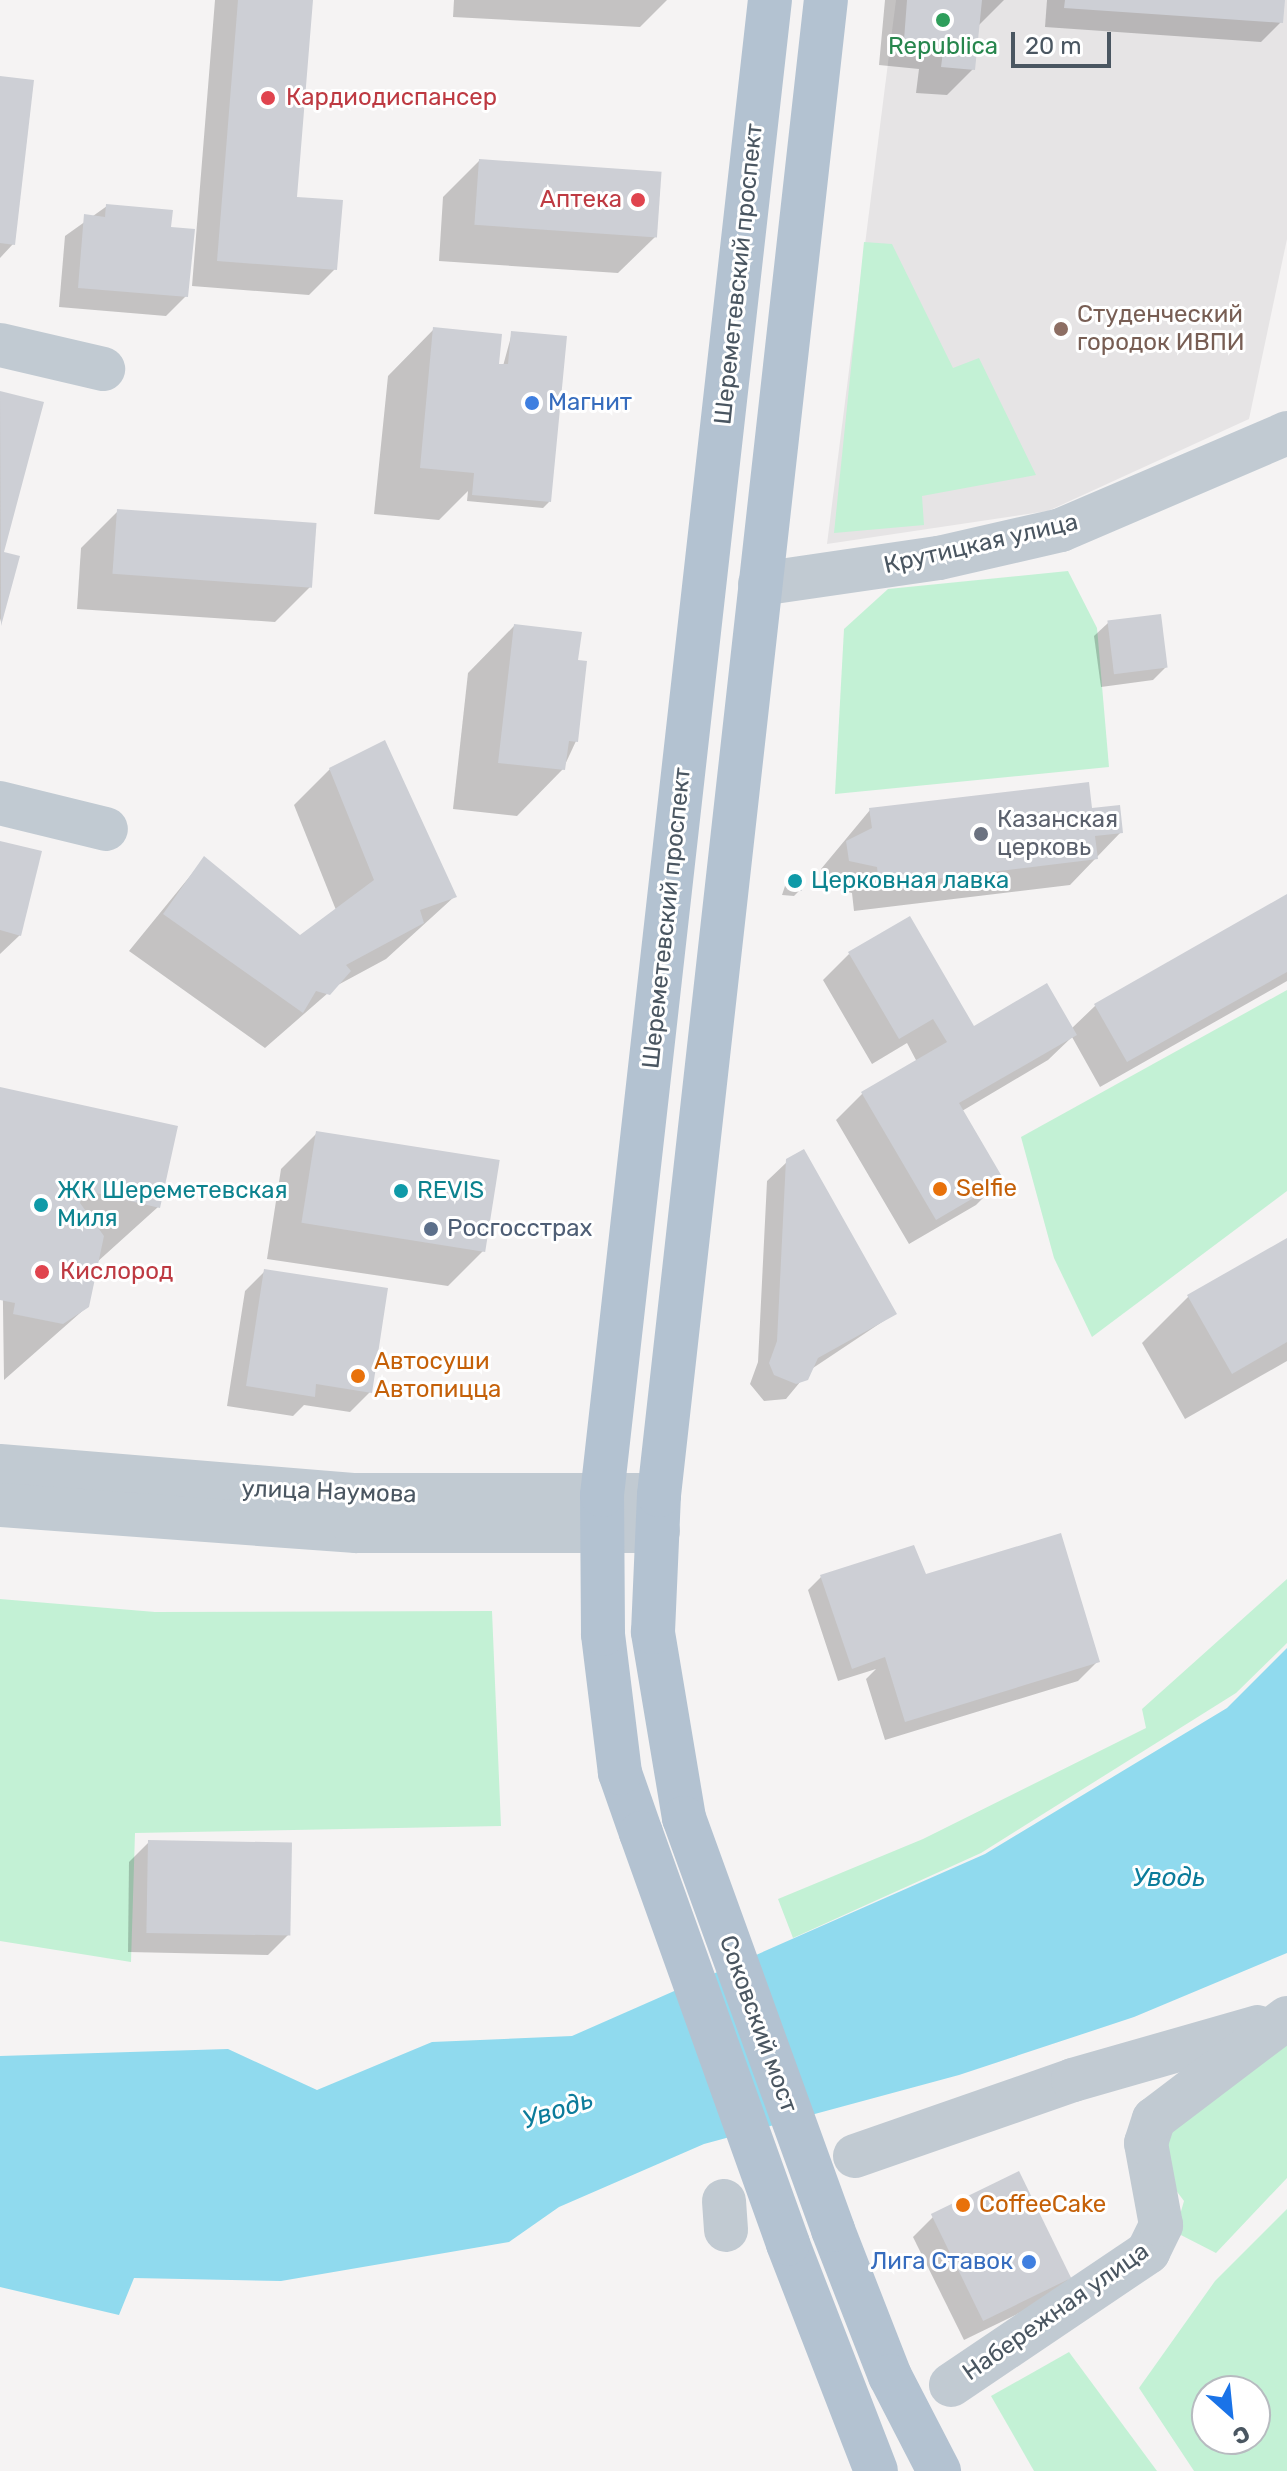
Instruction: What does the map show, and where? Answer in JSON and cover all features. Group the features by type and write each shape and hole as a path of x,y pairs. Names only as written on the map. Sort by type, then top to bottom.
{"main road":[{"name":"Шереметевский проспект","path":"641,1833 620,1773 603,1634 602,1513 770,0"},
{"path":"658,1513 826,0"},
{"name":"Крутицкая улица","path":"705,579 760,584"},
{"name":"Соковский мост","path":"658,1513 653,1632 684,1818 833,2230 890,2376 939,2471"},
{"name":"Соковский мост","path":"641,1833 788,2244 876,2471"}],"street":[{"path":"0,345 103,369"},
{"name":"Крутицкая улица","path":"760,584 923,561 1061,530 1287,433"},
{"path":"0,803 106,829"},
{"name":"улица Наумова","path":"0,1466 602,1513 658,1513"},
{"name":"улица Наумова","path":"0,1505 356,1531 602,1513"},
{"path":"863,2162 1073,2080 1287,2018"},
{"name":"Набережная улица","path":"951,2385 1148,2252 1161,2225 1146,2143 1154,2119 1287,2018"}],"shaded area":[{"name":"Студенческий городок ИВПИ","path":"896,0 1287,0 1287,239 1249,419 1048,511 827,544"}],"green space":[{"path":"864,242 892,244 953,368 979,358 1036,475 922,496 924,525 834,533"},
{"path":"1068,571 1097,628 1109,767 835,794 844,629 888,589"},
{"path":"1287,990 1287,1191 1092,1337 1054,1258 1021,1137"},
{"path":"1287,1579 1287,1643 1236,1693 981,1853 793,1938 778,1899 923,1839 1146,1728 1142,1709"},
{"path":"0,1599 155,1612 492,1611 501,1826 135,1833 131,1962 0,1941"},
{"path":"1287,2033 1287,2178 1216,2253 1175,2232 1184,2201 1166,2177 1164,2159 1174,2117"},
{"path":"1287,2209 1287,2471 1194,2471 1139,2388 1215,2281"},
{"path":"1069,2352 1157,2471 1034,2471 991,2396"}],"water":[{"name":"Уводь","path":"1287,1648 1287,1953 1134,2017 959,2075 704,2144 559,2207 509,2242 281,2281 134,2278 119,2315 0,2287 0,2056 228,2049 317,2090 432,2042 572,2036 985,1854 1227,1708"}],"building":[{"name":"Кардиодиспансер","path":"238,0 313,0 297,197 343,200 337,270 217,261"},
{"name":"Republica","path":"907,0 982,0 975,70 941,67 944,44 904,40"},
{"path":"1065,0 1285,0 1283,23 1064,8"},
{"path":"0,76 34,80 15,245 0,243"},
{"path":"479,159 662,172 657,238 474,225"},
{"path":"106,204 173,210 171,227 195,229 188,297 78,288 84,214 105,217"},
{"path":"433,327 502,334 499,364 508,364 511,331 567,336 551,502 472,495 474,473 420,468"},
{"path":"0,391 44,402 4,552 20,556 1,626"},
{"path":"117,509 317,523 312,588 112,574"},
{"path":"1161,614 1168,668 1114,674 1107,621"},
{"path":"514,624 582,632 578,660 587,661 578,742 569,741 565,770 498,763"},
{"path":"385,740 457,897 420,910 424,923 346,965 351,971 330,995 316,991 303,1013 163,914 204,856 300,935 374,880 329,768"},
{"name":"Казанская церковь","path":"1089,782 1092,808 1120,805 1123,833 1095,836 1098,859 879,886 877,867 849,861 846,841 872,828 869,808"},
{"path":"0,841 42,851 21,936 0,930"},
{"name":"Церковная лавка","path":"788,872 803,873 802,891 787,890"},
{"path":"1287,894 1287,972 1127,1062 1094,1004"},
{"path":"910,916 974,1026 1047,983 1077,1035 959,1103 1004,1180 936,1220 861,1092 947,1042 933,1019 899,1039 848,952"},
{"name":"ЖК Шереметевская Миля","path":"0,1087 178,1126 160,1208 83,1190 80,1203 104,1236 89,1307 63,1324 13,1314 15,1303 0,1300"},
{"name":"REVIS","path":"316,1131 500,1160 485,1252 301,1223"},
{"path":"804,1149 897,1314 818,1358 808,1380 796,1384 774,1375 769,1363 777,1341 786,1159"},
{"path":"1287,1238 1287,1342 1232,1374 1187,1295"},
{"path":"264,1269 388,1288 372,1393 316,1384 315,1397 246,1386"},
{"path":"1061,1533 1100,1662 905,1722 885,1657 852,1669 820,1575 914,1545 926,1574"},
{"path":"148,1840 292,1843 290,1935 146,1933"},
{"path":"1019,2171 1071,2278 983,2321 931,2214"}],"place":[{"name":"Republica","path":"943,20"},
{"name":"Кардиодиспансер","path":"268,98"},
{"name":"Аптека","path":"638,200"},
{"name":"Студенческий городок ИВПИ","path":"1061,329"},
{"name":"Магнит","path":"532,403"},
{"name":"Казанская церковь","path":"981,834"},
{"name":"Церковная лавка","path":"795,881"},
{"name":"Selfie","path":"940,1189"},
{"name":"REVIS","path":"401,1191"},
{"name":"ЖК Шереметевская Миля","path":"41,1205"},
{"name":"Росгосстрах","path":"431,1229"},
{"name":"Кислород","path":"42,1272"},
{"name":"Автосуши Автопицца","path":"358,1376"},
{"name":"CoffeeCake","path":"963,2205"},
{"name":"Лига Ставок","path":"1029,2262"}]}
